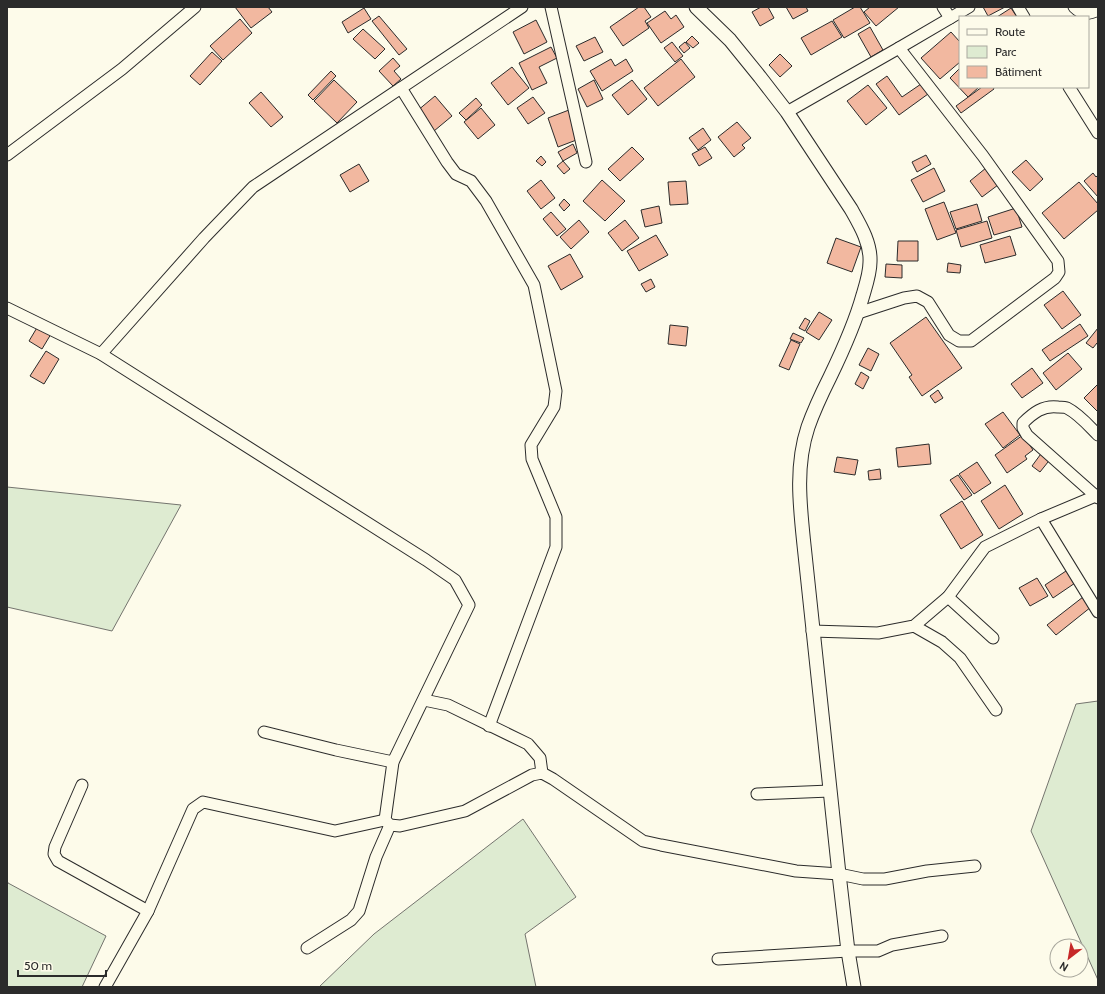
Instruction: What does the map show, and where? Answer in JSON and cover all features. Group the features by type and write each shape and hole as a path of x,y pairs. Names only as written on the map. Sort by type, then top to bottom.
{"street":[{"path":"7,155 122,69 195,7"},
{"path":"101,354 204,238 253,188 522,7"},
{"path":"551,7 586,162"},
{"path":"696,7 730,40 786,112 861,225 868,245 870,262 866,287 858,313 808,427 802,454 799,479 812,631 838,874 854,987"},
{"path":"943,7 950,18"},
{"path":"786,112 969,7"},
{"path":"1018,7 1023,16"},
{"path":"1074,7 1078,11 1085,14 1098,10"},
{"path":"858,313 904,298 917,296 928,302 949,335 959,341 971,341 1055,278 1059,272 1058,261 984,156 899,48"},
{"path":"401,88 456,174 471,181 486,201 534,285 556,391 554,407 531,445 532,459 556,517 556,547 489,726"},
{"path":"1070,88 1098,133"},
{"path":"7,309 101,354 426,560 455,580 469,605 393,762 387,822 359,911 350,920 307,948"},
{"path":"812,631 878,633 914,626 948,597 985,547 1041,519 1098,496 1027,435 1023,428 1023,423 1033,413 1044,407 1055,406 1066,408 1078,416 1098,435"},
{"path":"1041,519 1098,612"},
{"path":"948,597 992,638"},
{"path":"914,626 942,642 960,658 996,710"},
{"path":"424,700 448,705 528,744 540,758 542,773"},
{"path":"264,732 336,750 393,762"},
{"path":"105,987 148,911 193,809 203,802 335,831 387,822 400,826 464,810 532,775 542,773 643,841 796,871 838,874 862,879 885,879 927,871 975,866"},
{"path":"82,785 54,847 54,854 58,861 148,911"},
{"path":"757,794 830,792"},
{"path":"718,959 848,951 878,951 892,945 942,936"}],"green space":[{"path":"7,487 181,505 112,631 7,607"},
{"path":"1098,701 1098,980 1089,960 1089,938 1079,938 1031,831 1076,704"},
{"path":"523,819 576,897 525,934 536,987 319,987 374,934"},
{"path":"7,881 8,883 106,936 82,987 7,987"}],"building":[{"path":"235,7 268,7 272,12 251,28"},
{"path":"639,7 644,7 651,17 645,21 649,28 623,46 610,27"},
{"path":"761,7 768,7 774,18 760,26 752,12"},
{"path":"786,7 806,7 808,11 793,19"},
{"path":"855,7 860,7 870,23 844,38 833,20"},
{"path":"870,7 899,7 876,26 864,12"},
{"path":"983,7 1005,7 988,16"},
{"path":"364,8 371,19 348,33 342,22"},
{"path":"1011,8 1016,16 999,16"},
{"path":"665,11 671,19 676,15 684,27 661,43 647,23"},
{"path":"379,16 407,49 399,55 372,21"},
{"path":"240,19 252,33 223,60 210,46"},
{"path":"536,20 547,42 524,54 513,32"},
{"path":"832,21 842,37 811,55 801,38"},
{"path":"870,27 883,50 871,57 858,34"},
{"path":"363,29 385,49 375,59 353,39"},
{"path":"951,32 959,41 959,63 940,79 921,58"},
{"path":"692,36 699,43 693,48 686,42"},
{"path":"595,37 603,52 584,61 576,46"},
{"path":"672,42 683,56 675,62 664,48"},
{"path":"685,42 690,48 684,53 679,47"},
{"path":"551,47 557,58 539,67 547,83 532,90 519,63"},
{"path":"212,52 222,61 200,85 190,76"},
{"path":"780,54 792,66 780,77 769,65"},
{"path":"393,58 400,66 394,71 401,79 393,86 379,71"},
{"path":"611,59 615,66 626,59 633,71 602,91 590,71"},
{"path":"681,59 695,77 658,106 644,88"},
{"path":"512,67 529,88 508,105 491,83"},
{"path":"959,69 959,88 950,78"},
{"path":"331,71 336,76 313,100 308,95"},
{"path":"887,76 902,97 921,84 928,94 899,115 876,84"},
{"path":"334,80 357,102 337,123 314,101"},
{"path":"594,80 603,99 587,107 578,89"},
{"path":"632,80 647,99 628,115 612,95"},
{"path":"868,85 887,108 866,125 847,101"},
{"path":"959,88 978,88 968,97"},
{"path":"981,88 994,89 961,113 956,106"},
{"path":"261,92 283,117 271,127 249,103"},
{"path":"435,96 452,116 434,131 417,111"},
{"path":"533,97 545,113 528,124 517,108"},
{"path":"476,98 482,105 466,120 459,113"},
{"path":"481,108 495,125 478,139 464,122"},
{"path":"569,110 579,139 558,147 548,118"},
{"path":"737,122 751,138 742,145 745,148 734,157 718,137"},
{"path":"703,128 711,140 698,150 689,138"},
{"path":"573,144 577,153 563,161 558,152"},
{"path":"632,147 644,159 620,181 608,169"},
{"path":"705,147 712,158 699,166 692,154"},
{"path":"926,155 931,164 917,172 912,162"},
{"path":"541,156 546,162 542,166 536,161"},
{"path":"1026,160 1043,179 1030,191 1012,172"},
{"path":"563,161 570,169 564,174 557,166"},
{"path":"359,164 369,181 350,192 340,175"},
{"path":"934,168 945,191 923,202 911,180"},
{"path":"986,168 998,185 982,197 970,181"},
{"path":"1093,173 1096,177 1098,175 1098,197 1084,181"},
{"path":"541,180 555,198 541,209 527,191"},
{"path":"602,180 625,201 605,221 583,201"},
{"path":"686,181 688,204 670,205 668,182"},
{"path":"1079,182 1098,204 1098,210 1064,239 1042,213"},
{"path":"564,199 570,205 564,211 559,205"},
{"path":"944,202 956,233 937,240 925,209"},
{"path":"977,204 982,221 956,229 950,212"},
{"path":"659,206 662,223 645,227 641,210"},
{"path":"1016,208 1022,227 994,235 988,217"},
{"path":"551,212 566,229 557,236 543,219"},
{"path":"579,220 589,232 571,249 560,237"},
{"path":"625,220 639,238 622,251 608,233"},
{"path":"987,221 992,238 961,247 956,230"},
{"path":"656,235 668,255 639,271 627,251"},
{"path":"1010,236 1016,255 985,263 980,245"},
{"path":"836,238 861,247 852,272 827,263"},
{"path":"898,241 918,241 918,261 897,261"},
{"path":"570,254 583,277 561,290 548,266"},
{"path":"948,263 961,265 960,273 947,272"},
{"path":"886,264 902,265 902,278 885,277"},
{"path":"651,279 655,287 646,292 641,284"},
{"path":"1063,291 1081,315 1062,329 1044,305"},
{"path":"819,312 832,320 819,340 806,332"},
{"path":"926,317 962,368 922,396 909,377 912,375 890,343"},
{"path":"805,318 810,321 805,331 799,328"},
{"path":"1080,324 1088,336 1050,361 1042,350"},
{"path":"670,325 688,327 686,346 668,344"},
{"path":"38,326 51,334 42,349 29,341"},
{"path":"1098,328 1098,345 1097,343 1093,348 1086,343"},
{"path":"793,333 804,338 801,343 790,339"},
{"path":"791,340 800,344 789,370 779,366"},
{"path":"868,348 879,354 871,371 859,365"},
{"path":"46,351 59,359 44,384 30,376"},
{"path":"1068,353 1082,369 1056,390 1043,373"},
{"path":"1032,368 1043,383 1022,398 1011,384"},
{"path":"861,372 869,377 863,389 855,384"},
{"path":"1098,384 1098,412 1084,398"},
{"path":"938,390 943,398 935,403 930,396"},
{"path":"1003,412 1020,435 1003,448 985,424"},
{"path":"1023,435 1033,450 1025,456 1027,459 1007,473 995,455"},
{"path":"929,444 931,464 898,467 896,448"},
{"path":"1043,451 1052,457 1040,472 1032,466"},
{"path":"837,457 858,460 855,475 834,472"},
{"path":"977,462 991,483 974,494 959,474"},
{"path":"880,469 881,479 869,480 868,471"},
{"path":"958,475 972,495 964,500 950,480"},
{"path":"1005,485 1023,514 999,529 981,501"},
{"path":"962,501 983,535 961,549 940,515"},
{"path":"1069,569 1078,581 1053,598 1045,585"},
{"path":"1037,578 1048,596 1030,606 1019,588"},
{"path":"1083,597 1091,607 1056,635 1047,625"}]}
